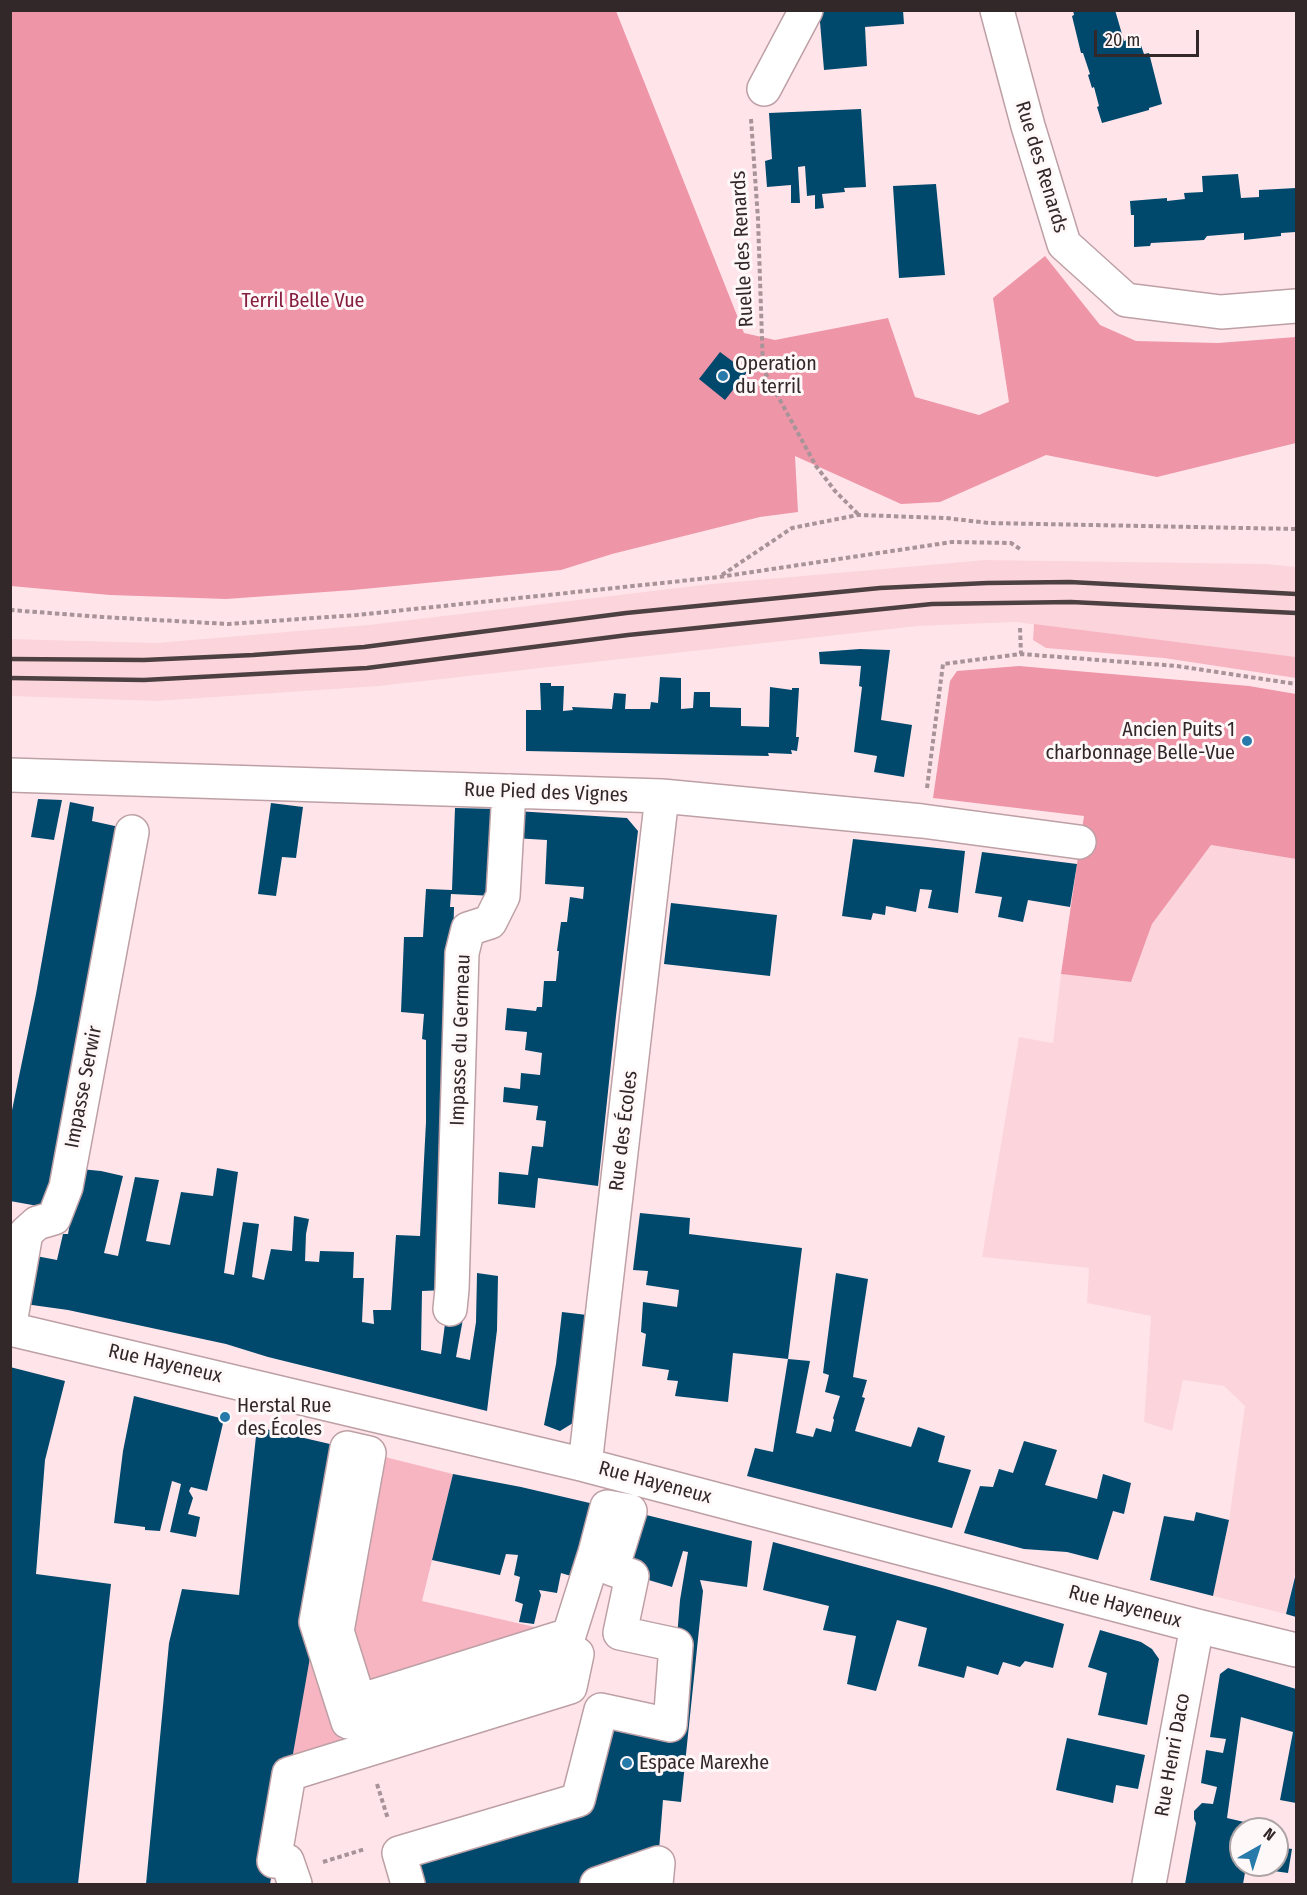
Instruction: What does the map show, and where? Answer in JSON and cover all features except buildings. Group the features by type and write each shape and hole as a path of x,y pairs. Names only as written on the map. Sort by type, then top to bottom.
{"street":[{"path":"764,88 806,10"},
{"name":"Rue des Renards","path":"997,10 1028,126 1064,244 1126,300 1221,312 1296,306"},
{"name":"Rue Pied des Vignes","path":"10,775 662,796 922,821 1079,842"},
{"name":"Impasse du Germeau","path":"450,1309 453,1277 462,953 468,929 489,922 503,896 509,791"},
{"name":"Rue des Écoles","path":"585,1465 662,796"},
{"name":"Impasse Serwir","path":"10,1323 26,1233 37,1223 54,1218 66,1187 132,832"},
{"name":"Rue Hayeneux","path":"10,1329 585,1465 1296,1650"},
{"path":"306,1874 287,1861 274,1861 289,1774 570,1687 577,1654 367,1721 348,1722 316,1622 347,1448 369,1453 337,1631 359,1701 568,1635 596,1553 607,1507 630,1511 612,1569 633,1576 620,1633 676,1645 670,1725 601,1710 579,1800 399,1852 408,1884"},
{"name":"Rue Henri Daco","path":"1149,1884 1197,1626"},
{"path":"597,1884 658,1863 656,1884"}],"path":[{"name":"Ruelle des Renards","path":"764,88 751,117 758,219 763,369 816,466 835,491 858,515"},
{"path":"719,577 792,528 858,515 946,518 989,523 1296,529"},
{"path":"10,610 230,624 357,615 719,577 952,542 1011,543 1020,549"},
{"path":"1020,628 1021,654"},
{"path":"922,821 943,664 1021,654 1177,666 1296,684"},
{"path":"306,1874 373,1847"}],"shaded area":[{"path":"985,560 1267,564 1296,567 1296,657 1015,622 918,626 379,686 156,701 11,696 11,639 156,643 368,625 711,584"},
{"path":"1034,624 1296,657 1296,678 1164,658 1046,648 1033,640"},
{"path":"1211,845 1296,859 1296,1568 1286,1614 1213,1596 1229,1520 1245,1406 1224,1386 1183,1380 1172,1431 1144,1422 1151,1316 1087,1303 1089,1268 982,1257 1019,1037 1053,1043 1061,974 1131,982 1152,924"},
{"path":"369,1453 453,1474 422,1601 569,1635 359,1701 337,1631"},
{"path":"316,1622 336,1726 347,1757 289,1774"}],"green space":[{"name":"Terril Belle Vue","path":"10,11 616,11 744,333 775,340 888,318 915,397 979,415 1009,402 993,298 1045,256 1100,325 1136,341 1218,343 1296,337 1296,443 1157,477 1046,455 940,502 901,504 795,456 798,512 760,517 612,554 561,570 353,590 226,599 110,595 11,586"},
{"path":"1019,666 1249,686 1296,694 1296,859 1211,845 1152,924 1131,982 1061,974 1084,816 933,798 950,681 957,671"}],"railway":[{"path":"10,659 144,660 364,647 626,613 880,588 1070,582 1296,594"},
{"path":"10,678 144,680 367,668 628,635 932,604 1071,602 1296,613"}],"place":[{"name":"Operation du terril","path":"723,376"},
{"name":"Ancien Puits 1 charbonnage Belle-Vue","path":"1247,741"},
{"name":"Herstal Rue des Écoles","path":"225,1417"},
{"name":"Espace Marexhe","path":"627,1763"}]}
